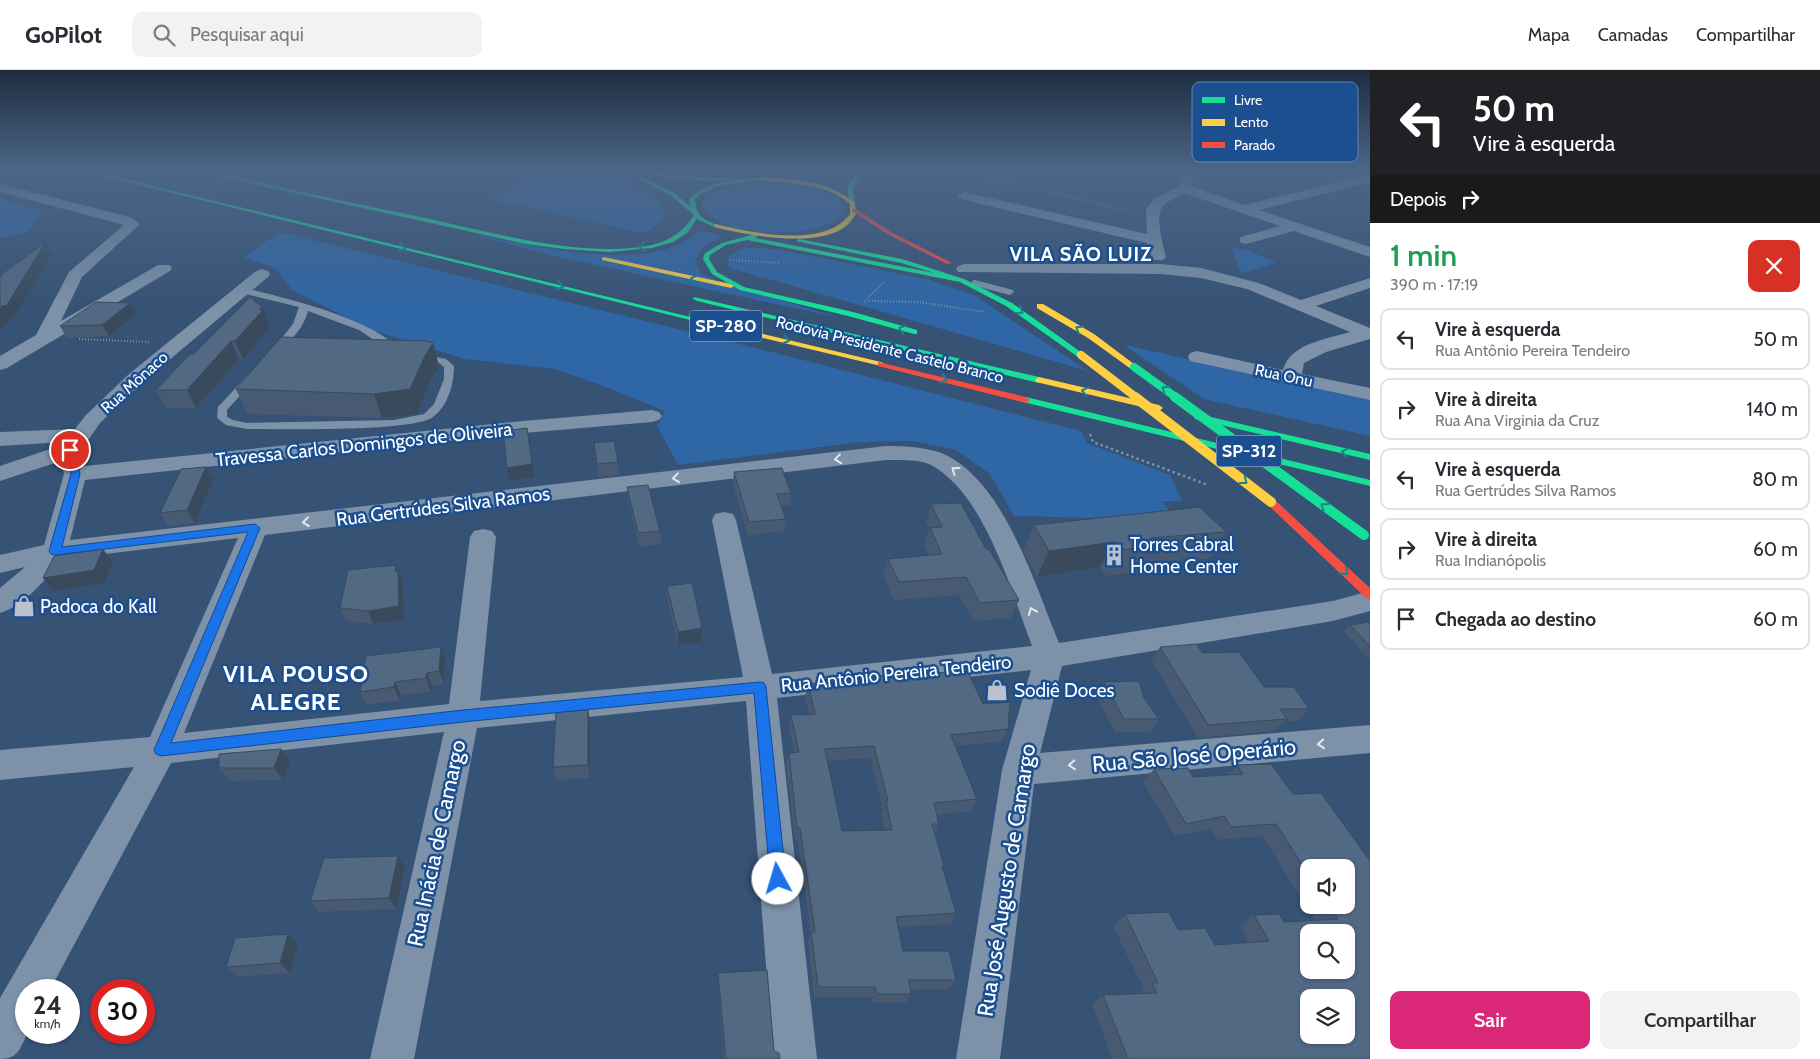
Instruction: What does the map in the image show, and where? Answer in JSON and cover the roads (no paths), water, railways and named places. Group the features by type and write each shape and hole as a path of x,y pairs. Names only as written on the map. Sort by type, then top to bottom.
{"main road":[{"name":"Rodovia Presidente Castelo Branco","path":"272,216 1370,483"},
{"path":"406,216 742,289 850,314 927,336"},
{"path":"526,242 607,250 649,246 671,240 686,233 693,225 694,216"},
{"path":"700,216 725,230 751,237 963,275"},
{"path":"742,289 714,273 706,259 707,254 724,244 751,237 808,235 837,227 852,216"},
{"name":"SP-312","path":"867,216 1013,306 1081,355 1271,502 1370,594"},
{"name":"SP-312","path":"775,237 963,275 1013,294"},
{"name":"Rodovia Presidente Castelo Branco","path":"682,296 1370,457"},
{"name":"SP-312","path":"1032,302 1091,336 1367,537"},
{"path":"1052,371 1320,446"}],"street":[{"path":"45,339 75,275 133,224 110,216"},
{"path":"1051,216 1154,240"},
{"path":"1152,216 1154,240 1162,269"},
{"path":"1266,216 1370,252"},
{"path":"1246,240 1294,226"},
{"path":"0,364 164,268"},
{"path":"963,275 1162,269 1218,276 1253,286 1369,334"},
{"name":"Rua Mônaco","path":"75,442 93,420 136,378 262,274"},
{"path":"1302,305 1370,283"},
{"path":"1292,377 1293,367 1298,358 1320,348 1369,334"},
{"name":"Rua Onu","path":"1197,357 1370,394"},
{"name":"Travessa Carlos Domingos de Oliveira","path":"76,474 512,428 652,416"},
{"path":"0,439 75,442"},
{"path":"0,603 27,582 55,551 76,474 75,442"},
{"path":"0,474 75,442"},
{"name":"Rua Gertrúdes Silva Ramos","path":"0,564 55,551 886,453 906,453 937,459 963,476 982,498 1003,538 1050,656"},
{"path":"724,520 760,687 795,1059"},
{"path":"34,979 161,750 255,528"},
{"name":"Rua Inácia de Camargo","path":"392,1059 463,716 483,536"},
{"name":"Rua Antônio Pereira Tendeiro","path":"0,765 161,750 463,716 1050,656 1333,611 1370,601"},
{"name":"Rua José Augusto de Camargo","path":"978,1059 1019,770 1050,656"},
{"name":"Rua São José Operário","path":"1019,770 1370,739"},
{"path":"0,1041 15,1014"}],"lane":[{"path":"242,290 296,303 362,328 403,357 383,356"},
{"path":"276,355 304,312 304,306"},
{"path":"255,374 222,409 222,418 230,423 247,426 394,423 428,416 439,405 449,380 449,366 442,360 429,357 412,357"}],"place":[{"name":"Torres Cabral Home Center","path":"1114,555"},
{"name":"Padoca do Kall","path":"24,606"},
{"name":"Sodiê Doces","path":"997,690"}],"district":[{"name":"VILA SÃO LUIZ","path":"1081,254"},
{"name":"VILA POUSO ALEGRE","path":"296,688"}]}
